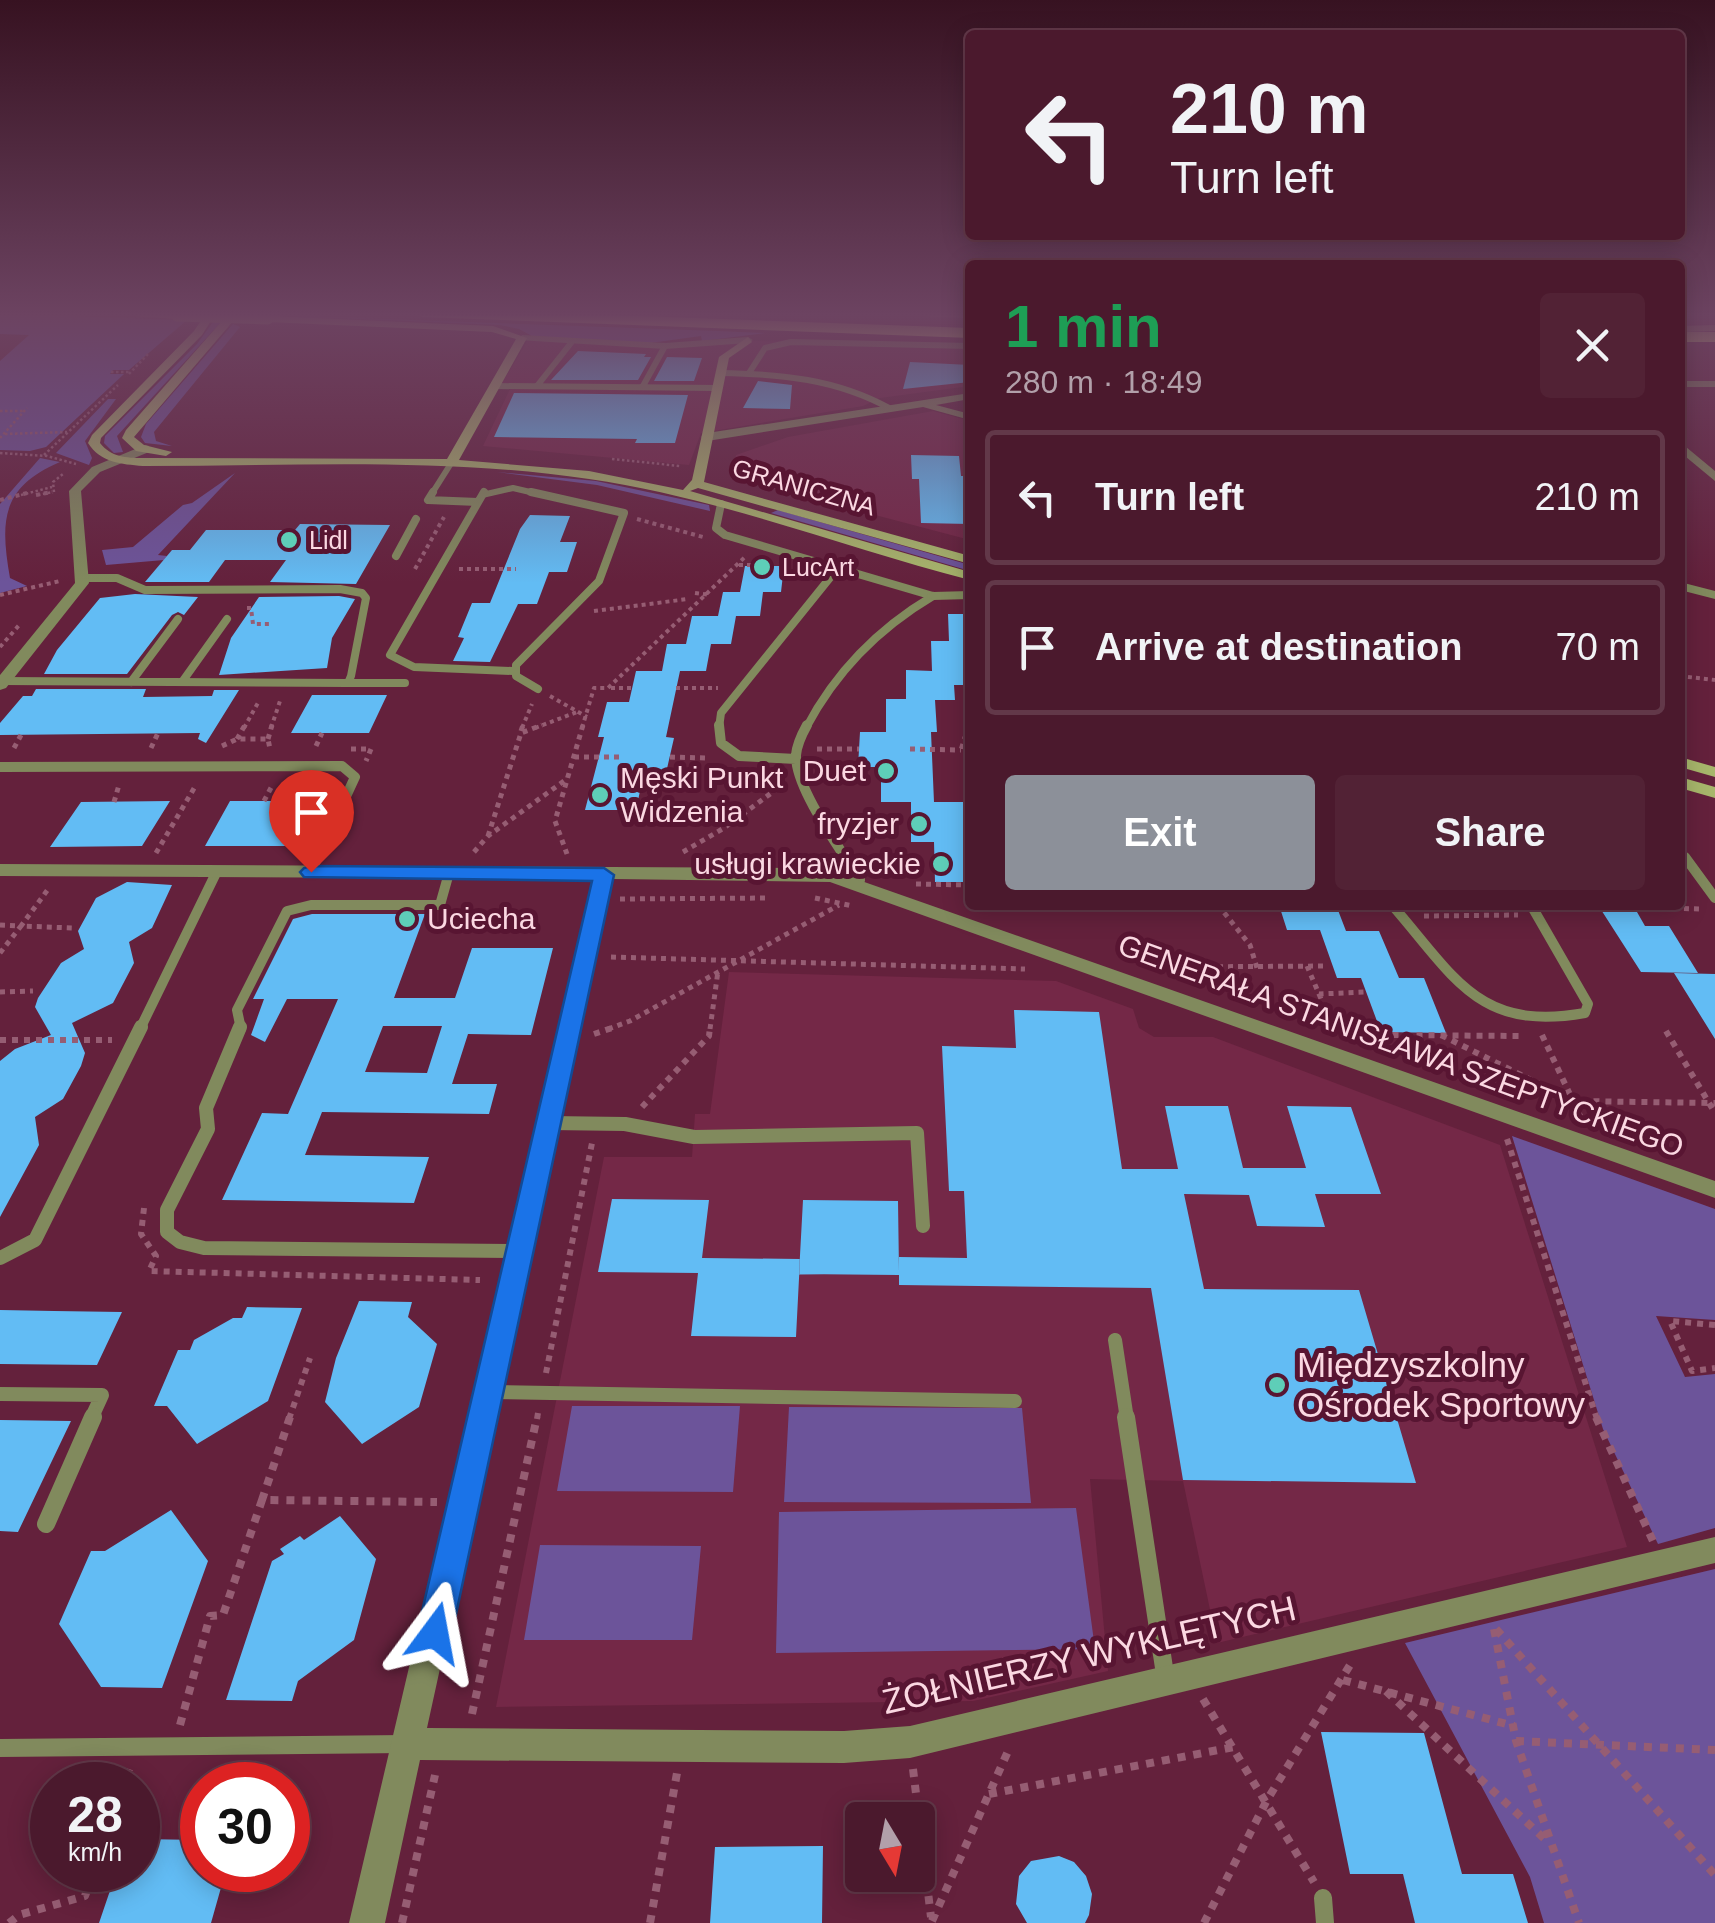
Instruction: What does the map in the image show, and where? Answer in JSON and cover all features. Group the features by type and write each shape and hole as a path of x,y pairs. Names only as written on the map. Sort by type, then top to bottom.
{"street":[{"path":"120,460 100,452 94,439 130,403"},
{"path":"144,450 130,442 132,430 156,403"},
{"path":"452,459 485,403"},
{"path":"682,492 697,484 715,403"},
{"path":"707,437 922,403 965,416"},
{"path":"1685,449 1709,466 1715,477"},
{"path":"2,683 74,598 84,578 76,487 88,475 144,450"},
{"name":"GRANICZNA","path":"144,450 580,464 697,484 965,559"},
{"name":"GRANICZNA","path":"120,460 452,459 567,472 682,492 965,575"},
{"path":"1685,588 1708,598"},
{"name":"GRANICZNA","path":"933,596 965,595"},
{"path":"1685,763 1715,772"},
{"path":"1685,783 1715,792"},
{"name":"GENERAŁA STANISŁAWA SZEPTYCKIEGO","path":"0,870 797,874 833,878 1508,1124 1715,1190"},
{"path":"367,1923 604,875"},
{"name":"ŻOŁNIERZY WYKLĘTYCH","path":"410,1744 844,1747 910,1742 1369,1632 1487,1616 1715,1550"}],"lane":[{"path":"880,403 889,408"},
{"path":"452,459 428,500 478,502"},
{"path":"513,671 602,576 623,516 620,510 513,488 484,492 390,654 414,667 513,671 538,689"},
{"name":"GRANICZNA","path":"721,504 718,532 933,596"},
{"path":"396,556 416,520"},
{"path":"796,754 740,758 722,748 717,732 721,713 837,569"},
{"path":"84,578 117,578 145,590 362,593 366,598 348,682"},
{"path":"860,880 800,772 796,754 808,716 882,631 898,616 933,596"},
{"path":"182,682 227,619"},
{"path":"131,682 178,620"},
{"path":"2,683 405,683"},
{"path":"0,767 342,766 355,777 311,872"},
{"path":"1685,857 1715,898"},
{"path":"0,1258 34,1240 48,1218 217,872"},
{"path":"450,874 440,905 310,904 287,910 237,1010 241,1030 206,1108 208,1129 167,1210 164,1225 180,1242 204,1248 521,1252"},
{"path":"1397,910 1489,1006 1534,1019 1585,1013 1588,1004 1533,910"},
{"path":"550,1123 625,1124 694,1137 917,1134 923,1226"},
{"path":"1115,1340 1191,1675"},
{"path":"489,1392 1015,1401"},
{"path":"0,1394 102,1395 46,1524"},
{"path":"0,1748 410,1744"},
{"path":"1323,1898 1325,1923"}],"path":[{"path":"44,456 99,403"},
{"path":"0,411 26,409 0,438"},
{"path":"5,434 68,432"},
{"path":"0,453 44,456 83,467"},
{"path":"0,500 53,489 36,495"},
{"path":"452,502 415,569 516,569"},
{"path":"623,516 716,540"},
{"path":"608,688 710,595 748,554"},
{"path":"0,595 65,581"},
{"path":"695,593 710,595"},
{"path":"566,614 688,599"},
{"path":"252,618 253,624 271,624"},
{"path":"1685,677 1715,683"},
{"path":"571,864 555,821 594,688 632,688"},
{"path":"676,688 741,688"},
{"path":"566,780 488,836 538,689 587,718"},
{"path":"237,739 257,701 280,701 268,739"},
{"path":"521,733 578,712"},
{"path":"149,751 158,733"},
{"path":"314,749 322,733"},
{"path":"14,748 20,734"},
{"path":"961,750 965,738"},
{"path":"796,754 859,749"},
{"path":"910,749 965,752"},
{"path":"574,757 621,757"},
{"path":"676,856 724,828 800,772"},
{"path":"150,863 198,782"},
{"path":"264,801 274,782"},
{"path":"114,802 120,783"},
{"path":"0,952 50,886"},
{"path":"619,898 787,898"},
{"path":"806,898 862,906"},
{"path":"593,1034 630,1021 840,905"},
{"path":"1685,908 1703,909"},
{"path":"1222,910 1250,945 1257,968"},
{"path":"1402,916 1533,910"},
{"path":"0,925 72,928"},
{"path":"608,957 1038,969"},
{"path":"1307,966 1332,1028 1386,1035 1542,1036"},
{"path":"1168,967 1328,966"},
{"path":"638,1111 709,1036 718,971"},
{"path":"0,992 32,991"},
{"path":"1319,994 1366,992"},
{"path":"1534,1019 1584,1125"},
{"path":"1666,1030 1715,1113"},
{"path":"1441,1035 1572,1101 1712,1103"},
{"path":"0,1040 117,1040"},
{"path":"1508,1124 1602,1436 1664,1562"},
{"path":"402,1923 437,1767 474,1710 596,1125"},
{"path":"1715,1325 1670,1321 1692,1371 1715,1368"},
{"path":"174,1746 210,1616 223,1615 310,1358"},
{"path":"262,1500 464,1502"},
{"path":"1487,1616 1516,1742 1578,1923"},
{"path":"1487,1616 1715,1875"},
{"path":"1204,1923 1267,1800 1369,1632"},
{"path":"1191,1675 1323,1898"},
{"path":"1342,1680 1514,1726"},
{"path":"1386,1692 1552,1846"},
{"path":"932,1922 1024,1714"},
{"path":"910,1742 932,1922"},
{"path":"1516,1742 1715,1750"},
{"path":"650,1923 682,1746"},
{"path":"990,1794 1234,1747"},
{"path":"9,1923 19,1915 85,1896 86,1892"}],"shaded area":[{"path":"0,403 93,403 46,447 0,450"},
{"path":"104,403 113,403 85,441 92,458 89,465 56,453"},
{"path":"138,403 147,403 117,436 123,452 114,453 104,443 105,436"},
{"path":"164,403 178,403 154,432 156,441 172,446 145,443 141,437 146,424"},
{"path":"503,403 870,403 701,433 689,465 483,446"},
{"path":"933,411 965,420 965,539 731,477 736,455 788,437"},
{"path":"40,458 60,462 26,483 9,508 6,523 10,578 27,586 0,593 0,504"},
{"path":"497,472 596,481 709,505 710,511 597,485"},
{"path":"235,473 158,555 167,556 164,560 106,565 102,550 133,547 183,505 192,503"},
{"path":"778,510 965,564 965,570 771,513"},
{"path":"729,972 1056,981 1133,1009 1139,1028 1154,1037 1213,1037 1500,1145 1627,1547 1217,1643 1183,1481 1090,1479 1108,1671 973,1701 496,1707 604,1157 692,1157 695,1114 710,1114"},
{"path":"1512,1136 1715,1209 1715,1320 1656,1316 1685,1377 1715,1374 1715,1528 1658,1544 1603,1429"},
{"path":"572,1406 740,1406 733,1492 557,1491"},
{"path":"789,1407 1022,1408 1031,1503 784,1502"},
{"path":"1076,1508 1095,1649 776,1653 779,1512"},
{"path":"540,1545 701,1546 692,1640 524,1640"},
{"path":"1715,1569 1715,1923 1544,1923 1530,1877 1405,1643"}],"building":[{"path":"510,403 686,403 675,443 494,437"},
{"path":"746,403 791,403 790,409 743,408"},
{"path":"911,455 959,456 961,476 965,476 965,524 921,523 919,479 912,479"},
{"path":"530,515 570,516 560,542 577,542 567,572 549,572 537,604 518,604 490,662 453,661 464,638 458,637 472,603 490,603 520,529"},
{"name":"Lidl","path":"300,524 390,525 356,584 270,582 286,560 225,560 209,582 145,582 172,550 190,550 206,530 295,530"},
{"path":"745,566 784,566 781,592 763,592 760,616 736,616 731,644 711,644 706,671 662,671 667,644 686,644 692,616 718,616 723,592 740,592"},
{"path":"135,594 198,597 184,615 172,615 127,674 44,674 57,650 100,598"},
{"path":"259,597 355,599 332,638 327,668 219,675 231,638"},
{"path":"948,614 965,614 965,685 954,685 955,700 935,700 937,732 931,732 934,802 963,802 965,882 935,882 934,842 911,842 911,802 881,802 881,767 858,767 860,732 886,732 886,699 906,699 906,670 932,671 931,641 949,641"},
{"path":"636,671 680,671 666,737 674,738 666,773 644,772 636,810 585,810 604,737 598,737 607,702 629,702"},
{"path":"36,689 146,689 143,697 212,696 214,690 239,690 206,743 198,739 200,733 0,735 0,723 23,696 32,696"},
{"path":"312,695 387,695 369,733 291,733"},
{"path":"170,801 142,846 50,847 81,802"},
{"path":"230,801 316,801 294,846 205,846"},
{"path":"127,882 172,885 152,928 129,942 134,963 113,1003 72,1023 85,1053 81,1066 63,1099 35,1117 39,1145 0,1217 0,1061 15,1049 51,1035 35,1007 38,998 61,963 84,949 78,931 96,898"},
{"path":"1281,910 1338,910 1346,931 1379,931 1399,978 1424,978 1446,1033 1381,1032 1361,978 1337,978 1320,930 1287,930"},
{"path":"1601,910 1636,910 1645,926 1669,926 1698,973 1641,972"},
{"path":"312,914 425,914 394,998 455,998 472,948 553,948 531,1035 468,1034 452,1084 497,1084 489,1114 322,1112 305,1155 429,1157 414,1203 222,1200 262,1113 288,1114 338,999 287,999 265,1042 251,1035 264,999 253,999 293,919","holes":["383,1026 442,1026 427,1073 365,1072"]},
{"path":"1674,973 1715,974 1715,1039"},
{"path":"1014,1010 1099,1012 1122,1169 1178,1169 1165,1106 1228,1106 1243,1168 1306,1168 1287,1106 1351,1107 1381,1194 1315,1194 1325,1227 1257,1226 1249,1195 1184,1194 1204,1289 1359,1290 1416,1483 1183,1480 1151,1288 899,1285 899,1275 799,1274 803,1200 898,1201 899,1272 899,1257 967,1258 964,1191 949,1191 942,1046 1016,1048"},
{"path":"612,1199 709,1200 702,1258 800,1259 796,1337 691,1336 698,1273 598,1272"},
{"path":"359,1301 412,1302 408,1317 437,1344 419,1407 362,1444 325,1402 336,1358"},
{"path":"247,1307 302,1308 268,1401 197,1444 167,1406 154,1406 178,1350 190,1350 194,1340 233,1318 242,1318"},
{"path":"0,1310 122,1312 97,1365 0,1364"},
{"path":"0,1420 71,1421 18,1532 0,1531"},
{"path":"171,1510 208,1561 162,1688 101,1687 59,1624 91,1551 105,1551"},
{"path":"340,1516 376,1559 354,1640 298,1681 292,1701 226,1700 272,1561 284,1554 280,1549 300,1536 304,1540"},
{"path":"1321,1732 1424,1733 1462,1874 1513,1874 1528,1923 1415,1923 1403,1874 1350,1874"},
{"path":"160,1839 180,1840 180,1892 220,1892 211,1923 99,1923 110,1892 160,1892"},
{"path":"823,1846 822,1923 710,1923 715,1847"},
{"path":"1059,1856 1074,1862 1086,1876 1092,1894 1089,1915 1085,1923 1027,1923 1016,1904 1019,1876 1031,1861"}],"place":[{"name":"Lidl","path":"289,540"},
{"name":"LucArt","path":"762,567"},
{"name":"Duet","path":"886,771"},
{"name":"Męski Punkt Widzenia","path":"600,795"},
{"name":"fryzjer","path":"919,824"},
{"name":"usługi krawieckie","path":"941,864"},
{"name":"Uciecha","path":"407,919"},
{"name":"Międzyszkolny Ośrodek Sportowy","path":"1277,1385"}],"route":[{"path":"311,872 604,875 435,1633"}]}
